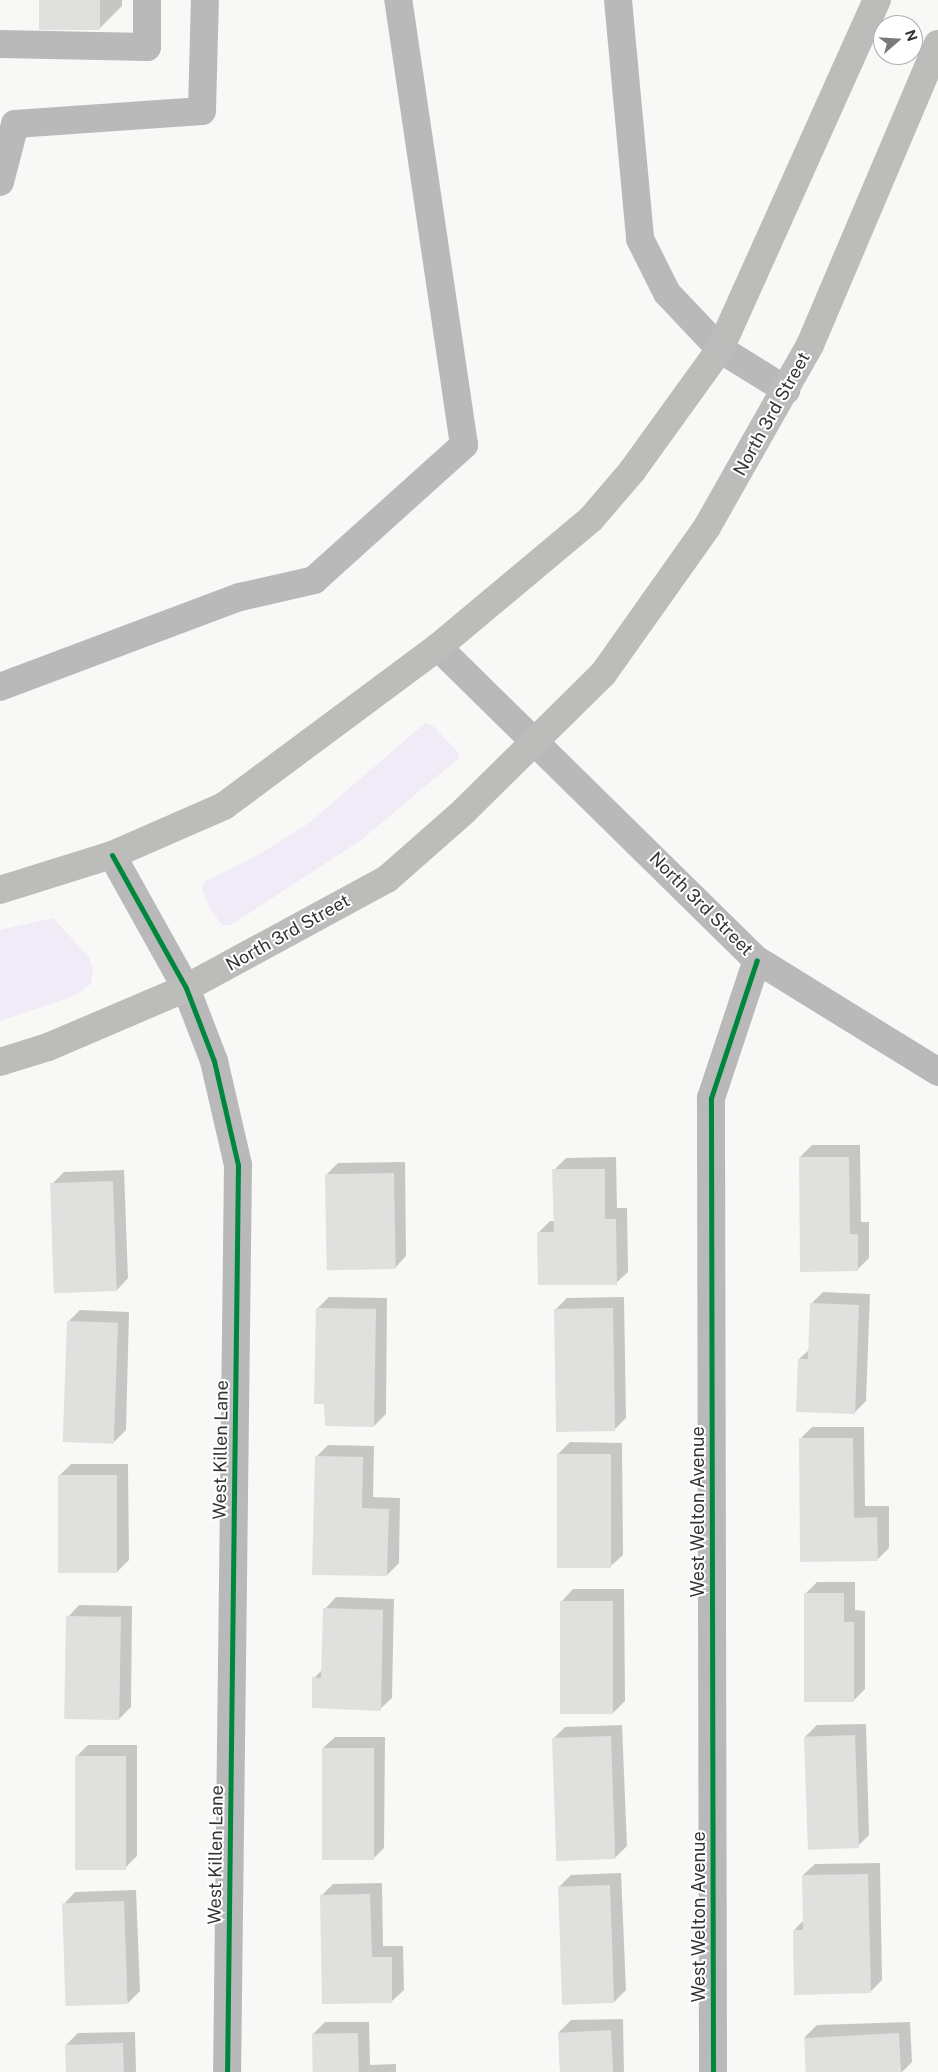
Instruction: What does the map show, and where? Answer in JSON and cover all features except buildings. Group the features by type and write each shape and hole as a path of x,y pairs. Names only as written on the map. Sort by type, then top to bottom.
{"main road":[{"path":"0,890 112,855 224,806 438,647 591,519 632,471 720,349 877,0"},
{"name":"North 3rd Street","path":"0,1062 48,1047 186,988 387,879 464,811 602,674 707,527 810,345 938,44"}],"street":[{"path":"0,44 147,48 147,0"},
{"path":"0,182 15,124 202,111 205,0"},
{"path":"0,687 240,597 314,580 464,445 398,0"},
{"path":"618,0 640,240 667,293 720,349 786,390"},
{"name":"North 3rd Street","path":"438,647 535,740 757,960 938,1072"},
{"name":"West Killen Lane","path":"112,855 186,988 214,1061 238,1165 227,2072"},
{"name":"West Welton Avenue","path":"713,2072 711,1098 757,960"}],"shaded area":[{"path":"425,723 433,726 459,753 459,758 361,840 231,925 222,925 210,909 202,890 204,882 258,855 309,823"},
{"path":"53,918 89,957 93,970 91,984 74,996 0,1021 0,930"}],"cycle path":[{"path":"112,855 186,988 214,1061 238,1165 227,2072"},
{"path":"713,2072 711,1098 757,960"}]}
